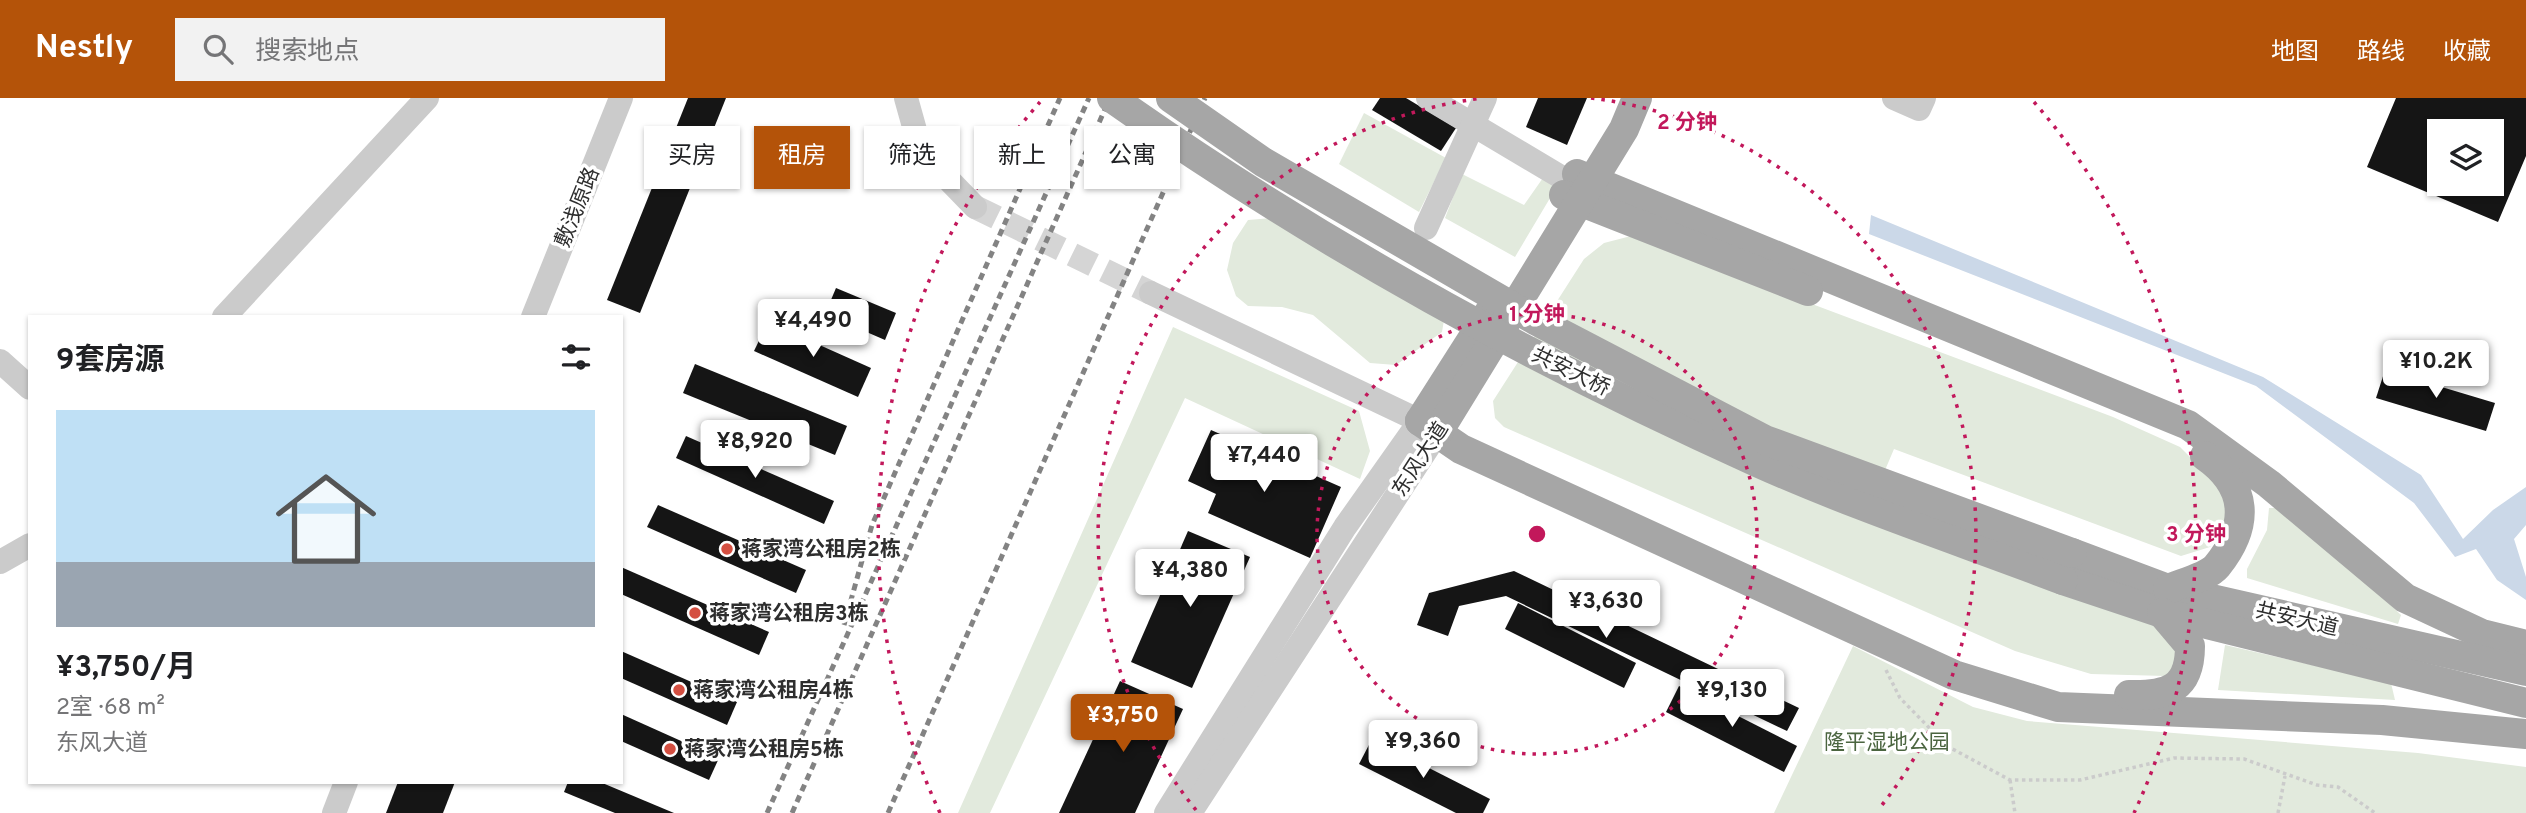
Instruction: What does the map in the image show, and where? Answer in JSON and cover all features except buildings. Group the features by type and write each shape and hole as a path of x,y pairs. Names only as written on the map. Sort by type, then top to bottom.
{"main road":[{"name":"共安大桥","path":"1112,98 1210,167 1481,327 1758,463 2067,567"},
{"name":"共安大桥","path":"1171,98 1263,162 1525,314 1765,440 2067,567"},
{"path":"1433,426 1577,187 1619,98"},
{"path":"1577,187 1624,129 1637,98"},
{"path":"1577,187 2173,434 2225,470 2241,500 2236,530 2216,568 2165,601"},
{"path":"1577,187 2188,425 2269,484 2404,598 2482,634 2526,645"},
{"path":"1433,426 1472,433 1962,662 2059,693 2156,696 2177,687 2190,667 2190,646 2165,601"},
{"path":"1433,426 1461,449 1954,675 2058,707 2382,720 2526,734"},
{"path":"2067,567 2165,601 2526,704"},
{"name":"共安大道","path":"2165,601 2526,671"}],"street":[{"path":"226,315 427,98"},
{"name":"敷浅原路","path":"534,315 621,98"},
{"path":"905,98 918,141 945,177 975,207"},
{"path":"1428,98 1577,187"},
{"path":"1426,228 1485,98"},
{"path":"1894,98 1919,109 1923,98"},
{"path":"1151,293 1433,426"},
{"path":"0,361 28,386"},
{"name":"东风大道","path":"1166,813 1345,527 1433,426"},
{"name":"东风大道","path":"1190,813 1433,426"},
{"path":"0,562 28,546"},
{"path":"334,813 345,784"}],"path":[{"path":"1870,637 1900,698 1924,726 1947,746 2010,780 2080,779 2174,758 2244,759 2285,776 2317,785 2338,787 2375,813"},
{"path":"2278,813 2285,776"},
{"path":"2010,780 2014,813"}],"green space":[{"path":"1364,113 1446,158 1419,212 1339,164"},
{"path":"1462,174 1524,205 1545,175 1559,183 1515,257 1445,218"},
{"path":"1273,218 1444,320 1442,332 1396,365 1370,363 1313,315 1282,307 1248,306 1236,296 1227,270 1233,243 1248,220"},
{"path":"1631,236 2113,417 2180,447 2220,487 2227,506 2224,525 2210,547 2181,556 1894,449 1866,515 2148,616 2172,634 2177,664 2166,676 2091,674 2015,651 1504,427 1495,418 1493,401 1584,259 1604,243"},
{"path":"1173,327 1359,411 1370,451 1360,479 1185,398 990,813 958,813"},
{"path":"2269,508 2279,508 2347,563 2401,615 2398,624 2247,578 2247,569 2267,530"},
{"path":"2225,645 2391,683 2395,700 2218,690"},
{"name":"隆平湿地公园","path":"1853,646 1973,707 2027,721 2418,753 2526,767 2526,813 1774,813"}],"water":[{"path":"1871,215 2263,377 2421,475 2463,539 2493,510 2526,487 2526,525 2514,539 2526,577 2526,600 2497,580 2476,549 2455,557 2414,503 2256,386 1869,234"}],"tunnel":[{"path":"975,207 1151,293"}],"railway":[{"path":"844,625 872,525 1060,98"},
{"path":"767,813 1089,98"},
{"path":"792,813 1110,98"},
{"path":"888,813 1205,98"}],"place":[{"name":"蒋家湾公租房2栋","path":"727,549"},
{"name":"蒋家湾公租房3栋","path":"695,613"},
{"name":"蒋家湾公租房4栋","path":"679,690"},
{"name":"蒋家湾公租房5栋","path":"670,749"}]}
